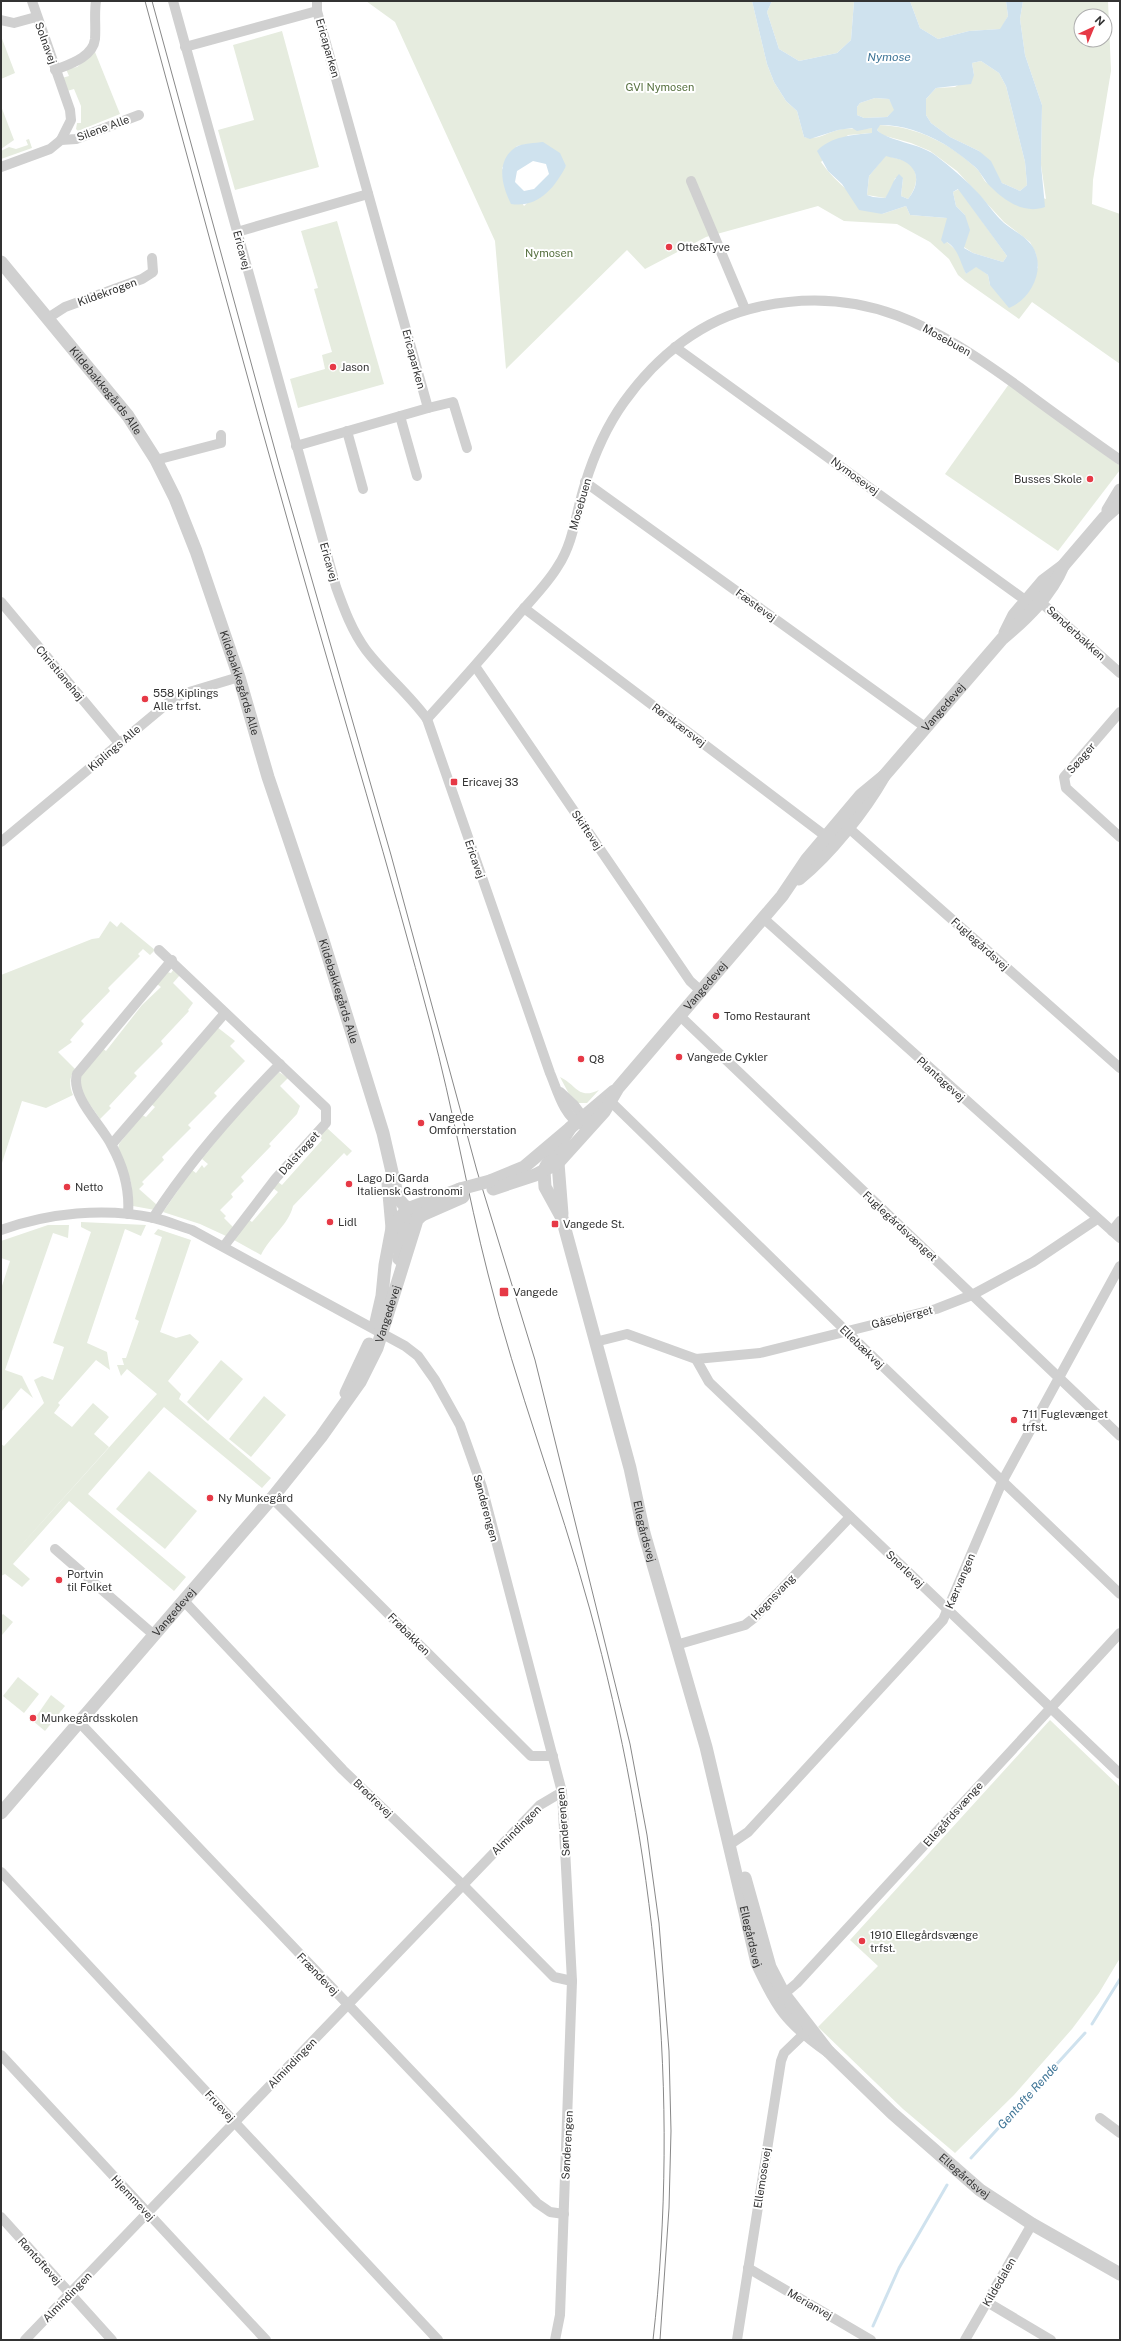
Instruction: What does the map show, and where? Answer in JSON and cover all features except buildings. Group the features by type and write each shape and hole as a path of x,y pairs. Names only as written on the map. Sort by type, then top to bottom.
{"street":[{"name":"Solnavej","path":"32,1 36,17 70,110 70,120 61,140"},
{"name":"Solnavej","path":"55,70 79,61 86,55 95,40 94,15 96,1"},
{"name":"Ericavej","path":"173,1 296,446 336,587 348,621 367,651 416,704 427,719 545,1058 566,1111 580,1123"},
{"name":"Ericaparken","path":"185,47 317,6 428,408"},
{"name":"Solnavej","path":"1,20 14,23 36,17"},
{"name":"Silene Alle","path":"1,167 50,148 61,140 76,139 139,115"},
{"path":"691,181 745,309"},
{"path":"237,232 368,194"},
{"name":"Kildekrogen","path":"48,318 65,307 142,279 153,272 152,258"},
{"name":"Kildebakkegårds Alle","path":"1,262 128,416 156,460 175,498 196,551 239,677 268,777 322,937 388,1149 400,1209"},
{"name":"Mosebuen","path":"427,719 475,666 558,567 568,547 585,482 603,435 623,403 648,370 695,332 745,309 778,302 819,300 854,303 895,313 931,329 969,351 1120,460"},
{"name":"Nymosevej","path":"675,347 1033,601"},
{"path":"296,446 453,402 467,448"},
{"path":"400,416 417,476"},
{"path":"347,431 363,489"},
{"path":"156,460 220,443 221,435"},
{"name":"Fæstevej","path":"585,482 926,727"},
{"name":"Vangedevej","path":"1104,518 1120,490"},
{"name":"Vangedevej","path":"493,1186 524,1167 608,1099 764,918 792,884 807,859 830,839 844,824 861,795 884,776 1002,638 1023,621 1033,601 1052,587 1064,566 1104,518 1120,504"},
{"name":"Sønderbakken","path":"1033,601 1120,673"},
{"name":"Christianehøj","path":"1,602 120,743"},
{"name":"Rørskærsvej","path":"524,608 830,839"},
{"name":"Skiftevej","path":"475,666 690,981 701,991"},
{"name":"Kiplings Alle","path":"1,842 180,695 239,677"},
{"name":"Søager","path":"1120,712 1064,777 1066,788 1120,837"},
{"name":"Fuglegårdsvej","path":"844,824 1120,1068"},
{"name":"Plantagevej","path":"764,918 1097,1219 1120,1238"},
{"name":"Dalstrøget","path":"159,950 172,960 225,1013 326,1108 326,1123 276,1178 224,1246"},
{"path":"128,1214 129,1196 126,1181 112,1144 78,1093 74,1082 77,1074 172,960"},
{"path":"112,1144 225,1013"},
{"name":"Fuglegårdsvænget","path":"680,1016 1120,1436"},
{"path":"153,1218 170,1192 233,1114 280,1064"},
{"name":"Ellebækvej","path":"608,1099 1002,1482 1120,1594"},
{"path":"546,1187 544,1171 580,1123"},
{"name":"Vangedevej","path":"378,1332 385,1265 400,1209 460,1192 493,1186 544,1171 558,1163 580,1123"},
{"name":"Ellegårdsvej","path":"558,1163 557,1173 560,1182 562,1218"},
{"path":"524,1167 544,1171 555,1188 562,1218"},
{"path":"493,1186 537,1183 546,1187"},
{"name":"Ellegårdsvej","path":"546,1187 562,1218 630,1468 644,1533 706,1747 757,1963 772,1995 786,2016 807,2031 892,2112 980,2190 1032,2224 1120,2274"},
{"name":"Vangedevej","path":"1,1813 272,1498 321,1436 341,1406 378,1332 393,1294 415,1226 422,1215 460,1192"},
{"path":"393,1294 400,1209 422,1215"},
{"path":"1,1230 22,1222 70,1214 128,1214 153,1218 192,1230 224,1246 378,1332"},
{"name":"Gåsebjerget","path":"596,1342 627,1334 696,1358 760,1353 936,1309 972,1295 1033,1262 1097,1219"},
{"path":"1112,1231 1120,1221"},
{"name":"Kærvangen","path":"729,1845 748,1832 943,1620 949,1611 1002,1482 1120,1266"},
{"name":"Sønderengen","path":"378,1332 405,1346 418,1356 435,1380 460,1426 482,1487 562,1792 572,1981 560,2315 556,2340"},
{"name":"Snerlevej","path":"696,1358 709,1382 1120,1774"},
{"name":"Frøbakken","path":"272,1498 531,1756 553,1756"},
{"name":"Hegnsvang","path":"676,1645 745,1625 754,1618 850,1517"},
{"path":"55,1549 154,1635"},
{"name":"Brødrevej","path":"183,1600 343,1770 463,1885 554,1978 572,1981"},
{"name":"Ellegårdsvænge","path":"784,1994 797,1983 1120,1633"},
{"name":"Frændevej","path":"79,1722 538,2202 550,2212 564,2214"},
{"name":"Almindingen","path":"26,2340 540,1805 562,1792"},
{"name":"Ellegårdsvej","path":"729,1845 747,1882 770,1967 784,1994 807,2031"},
{"name":"Fruevej","path":"1,1872 438,2340"},
{"name":"Ellemosevej","path":"737,2340 781,2061 784,2053 807,2031"},
{"name":"Hjemmevej","path":"1,2055 266,2340"},
{"path":"1100,2118 1120,2133"},
{"name":"Røntoftevej","path":"1,2218 112,2340"},
{"name":"Kildedalen","path":"965,2340 1032,2224"},
{"name":"Merianvej","path":"748,2268 871,2340"},
{"path":"987,2302 1051,2340"}],"green space":[{"name":"Nymosen","path":"366,1 752,1 767,64 774,82 786,101 797,111 804,137 817,137 842,129 872,128 872,133 848,135 821,162 827,170 841,185 882,214 906,206 910,215 947,218 947,242 959,253 966,274 976,266 988,275 990,285 1038,268 1036,254 1030,242 1004,222 957,171 930,151 911,143 882,135 877,130 879,125 906,129 933,138 957,152 968,161 978,170 987,183 1046,199 1041,165 1042,105 1025,55 1020,19 1023,1 1108,1 1108,8 1073,8 1073,48 1110,48 1111,71 1093,180 1092,204 1120,214 1120,364 1032,302 1019,319 958,275 949,259 930,242 897,224 844,221 818,206 706,237 645,269 627,250 506,369 495,241 395,22","holes":["529,144 566,166 524,206 502,168 517,146"]},
{"path":"772,1 854,1 851,40 837,53 799,61 779,49 767,12"},
{"path":"910,1 1006,1 1008,16 1001,29 969,31 938,39 920,28"},
{"path":"282,31 319,167 235,190 218,130 254,120 233,45"},
{"path":"1,36 15,73 1,79"},
{"path":"95,52 120,114 78,131 76,129 77,123 81,123 81,106 74,89 67,91 62,78 69,76 66,69 77,67"},
{"path":"981,61 999,73 1006,86 1025,162 1027,185 1020,191 1002,183 979,151 950,137 931,123 926,115 926,99 936,88 955,87 974,75 972,63"},
{"path":"875,98 889,99 895,110 887,117 864,118 857,115 857,107 860,103"},
{"path":"1,106 14,140 1,149"},
{"path":"29,139 32,148 1,159 1,151 9,147 16,149 28,145 26,140"},
{"path":"886,155 907,162 914,170 916,180 914,190 908,199 901,196 903,178 895,178 892,190 885,198 867,195 869,176"},
{"path":"959,189 1007,256 1003,262 973,253 964,247 965,215 956,206 953,192"},
{"path":"337,221 384,384 298,408 290,379 325,369 322,355 332,352 314,289 318,288 301,231"},
{"path":"1009,384 1120,466 1120,470 1058,551 945,474"},
{"path":"110,921 117,927 121,922 155,950 150,955 143,949 138,954 140,956 108,988 110,991 81,1021 84,1024 70,1040 72,1042 58,1052 75,1069 70,1082 73,1095 46,1108 22,1101 1,1166 1,975 92,939 99,938"},
{"path":"174,969 180,975 173,983 193,1003 188,1010 189,1011 161,1041 163,1044 134,1073 137,1076 109,1106 111,1108 100,1119 82,1093 80,1076 102,1048 106,1051 142,1005 161,987 157,984 167,972 171,973"},
{"path":"217,1027 235,1041 230,1046 245,1061 214,1093 217,1096 188,1125 191,1128 162,1157 164,1160 142,1182 144,1184 139,1189 157,1205 155,1210 133,1206 131,1182 118,1148 119,1144 142,1115 146,1117 155,1107 151,1104"},
{"path":"279,1072 288,1078 280,1086 300,1106 297,1114 269,1144 271,1146 241,1177 244,1181 231,1194 233,1197 220,1210 226,1216 224,1218 233,1227 226,1236 200,1224 163,1212 192,1170 196,1173 202,1165 204,1168 208,1164 202,1159 241,1110"},
{"path":"560,1077 582,1092 592,1093 599,1090 587,1103 578,1103 569,1094"},
{"path":"327,1128 352,1151 347,1156 344,1153 293,1206 291,1213 261,1255 234,1240 248,1219 252,1222 278,1192 273,1188 278,1182 282,1185 322,1140 319,1136"},
{"path":"81,1222 146,1225 141,1236 125,1229 87,1343 107,1352 110,1370 96,1360 58,1403 60,1405 54,1413 72,1427 93,1403 109,1417 94,1434 109,1447 8,1560 157,1394 127,1369 121,1376 117,1365 124,1365 122,1358 126,1358 139,1321 135,1319 162,1237 154,1234 158,1229 191,1240 160,1332 176,1338 190,1334 199,1342 168,1381 181,1394 179,1399 271,1478 262,1488 164,1407 88,1494 186,1577 174,1591 69,1501 13,1564 30,1579 22,1587 5,1574 1,1576 1,1444 4,1446 44,1403 34,1380 42,1376 53,1380 64,1347 53,1343 91,1232 81,1227"},
{"path":"48,1225 69,1225 68,1238 53,1233 5,1370 22,1376 33,1398 21,1388 1,1412 1,1289 10,1261 1,1258 1,1241"},
{"path":"221,1360 243,1379 208,1421 187,1402"},
{"path":"264,1396 286,1415 251,1457 229,1439"},
{"path":"149,1471 197,1511 165,1549 116,1509"},
{"path":"3,1614 13,1622 2,1635 1,1616"},
{"path":"18,1677 39,1694 24,1713 3,1696"},
{"path":"51,1695 65,1706 45,1731 33,1721"},
{"path":"1050,1720 1120,1787 1120,1958 1099,1993 1072,2029 1014,2095 955,2153 903,2109 818,2027 878,1966 850,1940"}],"water":[{"name":"Nymose","path":"752,1 772,1 767,12 779,49 799,61 837,53 851,40 854,1 910,1 920,28 938,39 969,31 1000,29 1008,16 1006,1 1023,1 1020,19 1025,55 1042,105 1041,165 1045,207 1029,209 1006,200 987,183 978,170 970,163 944,144 928,136 897,126 880,125 877,130 888,137 921,148 935,155 969,184 1004,223 1023,236 1031,244 1036,254 1038,270 1033,286 1023,299 1009,308 990,285 988,275 976,267 966,274 959,256 954,249 947,242 944,244 941,240 947,218 910,215 906,206 882,214 859,210 842,184 828,171 817,151 829,142 836,139 872,133 872,128 857,131 852,128 838,130 810,139 804,137 797,111 786,101 774,82 767,64","holes":["981,61 999,73 1006,86 1025,162 1027,185 1020,191 1002,183 991,161 979,151 950,137 931,123 926,115 926,99 936,88 971,84 974,75 972,63","875,98 889,99 894,110 887,117 864,118 857,115 857,107 860,103","886,156 907,163 914,171 916,181 914,190 908,199 901,196 903,178 899,174 885,198 873,197 867,195 869,176","958,189 1007,256 1003,262 973,253 964,248 970,230 965,215 956,206 953,192"]},
{"path":"543,142 560,153 566,166 556,182 537,200 529,203 511,204 503,182 502,174 505,159 516,147 525,144","holes":["533,161 546,164 549,174 534,189 524,191 515,182 517,171"]}],"waterway":[{"name":"Gentofte Rende","path":"1092,2024 1120,1979"},
{"name":"Gentofte Rende","path":"971,2158 1085,2033"},
{"name":"Gentofte Rende","path":"873,2326 899,2268 947,2185"}],"tram line":[{"path":"145,1 279,491 383,851 439,1057 480,1243 499,1316 524,1400 578,1568 613,1700 631,1790 646,1881 656,1972 663,2064 664,2156 661,2248 653,2340"},
{"path":"152,1 279,465 391,855 477,1171 535,1360 630,1744 647,1835 659,1923 669,2051 671,2131 669,2208 660,2340"}],"place":[{"name":"Otte&Tyve","path":"669,247"},
{"name":"Jason","path":"333,367"},
{"name":"Busses Skole","path":"1090,479"},
{"name":"558 Kiplings Alle trfst.","path":"145,699"},
{"name":"Ericavej 33","path":"454,782"},
{"name":"Tomo Restaurant","path":"716,1016"},
{"name":"Vangede Cykler","path":"679,1057"},
{"name":"Q8","path":"581,1059"},
{"name":"Vangede Omformerstation","path":"421,1123"},
{"name":"Lago Di Garda Italiensk Gastronomi","path":"349,1184"},
{"name":"Netto","path":"67,1187"},
{"name":"Lidl","path":"330,1222"},
{"name":"Vangede St.","path":"555,1224"},
{"name":"Vangede","path":"504,1292"},
{"name":"711 Fuglevænget trfst.","path":"1014,1420"},
{"name":"Ny Munkegård","path":"210,1498"},
{"name":"Portvin til Folket","path":"59,1580"},
{"name":"Munkegårdsskolen","path":"33,1718"},
{"name":"1910 Ellegårdsvænge trfst.","path":"862,1941"}],"park label":[{"name":"GVI Nymosen","path":"660,87"}]}
